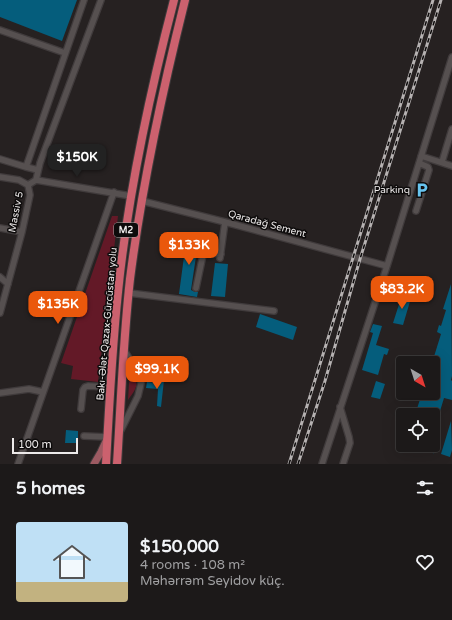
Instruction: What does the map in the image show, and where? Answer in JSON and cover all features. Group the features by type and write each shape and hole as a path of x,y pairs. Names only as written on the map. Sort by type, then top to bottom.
{"highway":[{"name":"Bakı-Ələt-Qazax-Gürcüstan yolu","path":"106,464 110,387 118,292 131,196 152,87 174,0"},
{"name":"Bakı-Ələt-Qazax-Gürcüstan yolu","path":"117,464 129,292 142,201 153,137 185,0"}],"main road":[{"path":"94,464 107,437"}],"street":[{"path":"26,167 84,0"},
{"path":"36,180 38,170 101,0"},
{"path":"0,30 65,54"},
{"path":"322,464 387,266 452,57"},
{"path":"442,162 449,148 452,130"},
{"path":"421,156 452,166"},
{"path":"0,159 38,170"},
{"path":"416,211 429,170 428,167 419,163"},
{"path":"0,177 19,180 28,185 36,180 131,196"},
{"name":"Massiv 5","path":"0,313 22,232 30,195 28,185"},
{"path":"18,464 114,192"},
{"name":"Qaradağ Sement","path":"142,201 387,266"},
{"path":"196,288 203,255 206,253 220,256 225,222"},
{"path":"0,228 22,232"},
{"path":"0,277 8,284"},
{"path":"129,292 274,312"},
{"path":"119,434 138,396 142,379 124,350"},
{"path":"81,409 83,390 85,387 110,387"},
{"path":"0,393 29,389 43,392"},
{"path":"340,406 350,443 343,464"},
{"path":"84,436 107,437"}],"shaded area":[{"path":"112,216 118,216 98,382 71,379 73,366 61,363"},
{"path":"130,367 135,377 136,387 128,400"}],"building":[{"path":"0,0 77,0 62,41 0,17"},
{"path":"187,234 199,236 191,290 198,292 197,297 179,294"},
{"path":"215,263 228,264 225,297 211,296"},
{"path":"451,284 452,400 444,398 440,411 440,408 417,408 420,400 440,400 440,356 434,356 441,334 437,332 439,325 441,326 446,310 443,309"},
{"path":"402,295 411,298 403,325 393,323"},
{"path":"260,314 297,327 293,340 256,327"},
{"path":"373,324 382,326 376,345 389,349 387,355 384,354 378,375 362,370 373,333 370,332"},
{"path":"160,380 164,380 161,407 157,406 158,389 146,388 147,382 159,383"},
{"path":"376,381 385,384 380,399 371,397"},
{"path":"451,421 452,450 450,457 441,454"},
{"path":"66,430 78,431 78,443 65,443"}],"railway":[{"path":"289,464 433,0"},
{"path":"298,464 325,381 360,259 441,0"}],"place":[{"name":"Parkinq","path":"422,190"}]}
